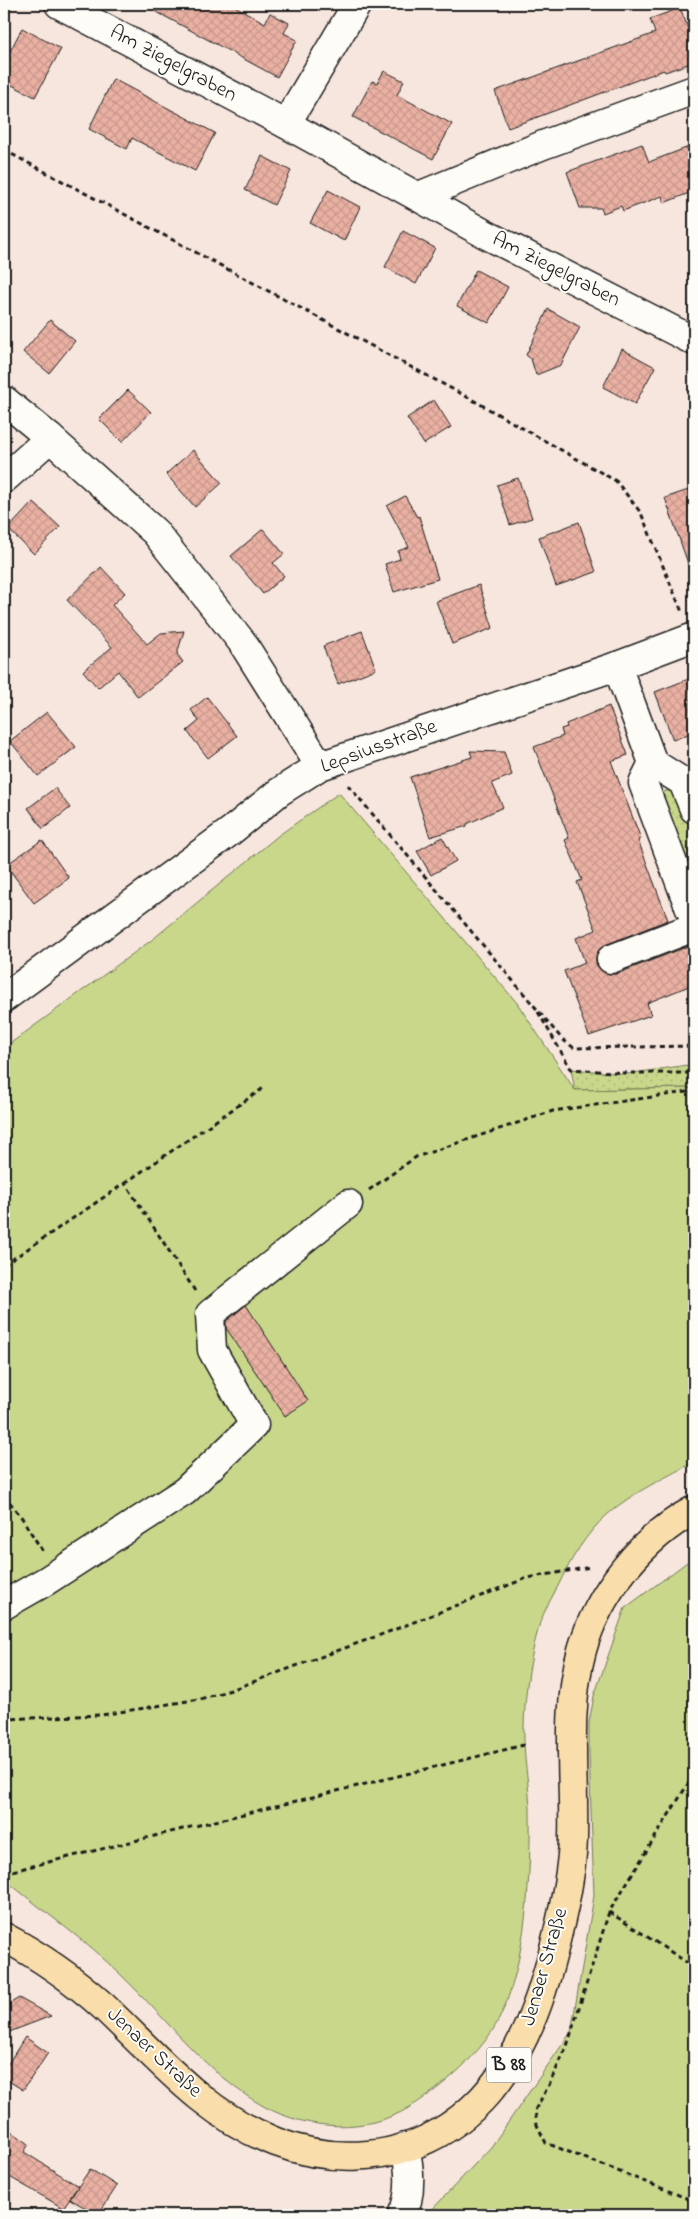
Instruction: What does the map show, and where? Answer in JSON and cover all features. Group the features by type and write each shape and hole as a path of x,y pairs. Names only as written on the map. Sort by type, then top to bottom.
{"main road":[{"name":"Jenaer Straße","path":"4,1937 48,1962 72,1981 192,2091 220,2113 249,2130 278,2143 333,2155 382,2154 405,2147 441,2131 464,2116 484,2099 509,2065 527,2032 545,1983 570,1876 573,1841 574,1696 582,1649 599,1608 627,1566 668,1527 694,1510"}],"street":[{"name":"Am Ziegelgraben","path":"59,4 286,124 485,234 694,341"},
{"path":"286,124 357,4"},
{"path":"419,196 543,145 694,90"},
{"path":"4,400 50,438 155,532 242,642 320,766"},
{"path":"4,479 50,438"},
{"name":"Lepsiusstraße","path":"4,998 231,831 279,792 320,766 617,666 694,638"},
{"path":"617,666 652,763 683,782 694,809"},
{"path":"652,763 643,783 690,909 694,911"},
{"path":"611,959 694,927"},
{"path":"4,1605 185,1491 254,1425 212,1350 210,1314 348,1204"},
{"path":"402,2215 409,2186 409,2165 405,2147"}],"path":[{"path":"4,150 471,399 616,481 642,513 694,638"},
{"path":"354,754 354,769 344,781 533,1003 562,1040 574,1048 694,1046"},
{"path":"533,1003 571,1069 625,1073 694,1073"},
{"path":"4,1265 265,1087"},
{"path":"348,1204 416,1157 554,1111 694,1091"},
{"path":"125,1184 210,1314"},
{"path":"4,1495 22,1518 47,1558 54,1575"},
{"path":"4,1719 102,1715 200,1699 231,1690 526,1578 596,1566"},
{"path":"4,1873 524,1746"},
{"path":"694,1774 609,1912 567,2046 550,2085 536,2110 537,2125 546,2143 694,2201"},
{"path":"609,1912 694,1967"}],"green space":[{"path":"665,791 673,791 678,796 694,837 694,894 660,797"},
{"path":"339,793 517,1003 575,1090 694,1088 694,1462 639,1492 618,1506 600,1522 573,1557 541,1621 529,1671 524,1715 524,1745 530,1808 528,1888 516,1972 499,2019 492,2032 460,2069 435,2090 410,2107 393,2116 375,2122 338,2126 319,2124 282,2115 244,2094 206,2063 107,1962 4,1879 4,1048 153,939 279,835"},
{"path":"694,1064 694,1088 575,1090 571,1069 627,1074"},
{"path":"694,1557 694,2215 427,2215 491,2147 571,2032 594,1896 589,1723 594,1696 625,1608"}],"building":[{"path":"142,4 231,4 265,23 270,13 289,23 284,33 297,40 277,77"},
{"path":"680,8 689,30 694,28 694,62 665,72 664,70 508,128 495,91 655,33 650,19"},
{"path":"22,28 61,49 35,97 4,81 4,63"},
{"path":"384,71 404,81 397,95 452,124 433,159 353,117 372,81 377,83"},
{"path":"113,79 215,133 195,171 132,138 127,149 89,129"},
{"path":"642,144 649,162 694,145 694,191 664,203 662,196 623,211 621,206 603,213 601,208 580,208 567,172"},
{"path":"262,156 291,171 274,205 245,190"},
{"path":"328,190 360,207 344,241 310,223"},
{"path":"403,231 435,248 416,284 385,267"},
{"path":"476,270 508,287 489,323 457,306"},
{"path":"548,309 580,327 561,365 536,375 531,359 526,355"},
{"path":"50,320 75,341 49,373 23,352"},
{"path":"622,349 655,367 635,404 603,387"},
{"path":"128,390 151,412 122,442 99,419"},
{"path":"434,400 451,427 424,444 407,418"},
{"path":"193,450 222,483 195,507 166,474"},
{"path":"518,478 532,518 510,525 497,485"},
{"path":"694,488 694,572 691,572 665,498"},
{"path":"405,496 417,517 419,516 438,579 394,592 385,564 400,559 398,551 409,547 387,506"},
{"path":"33,502 60,527 34,554 8,529"},
{"path":"579,522 596,572 556,586 539,537"},
{"path":"263,529 284,554 273,563 284,576 263,594 231,556"},
{"path":"101,567 125,593 112,605 147,644 161,633 184,631 177,654 183,662 138,697 118,671 98,688 83,671 112,647 67,600"},
{"path":"479,585 493,628 452,644 436,601"},
{"path":"362,631 376,669 338,684 323,646"},
{"path":"694,677 694,732 673,740 655,692"},
{"path":"207,697 237,736 208,758 187,731 199,721 191,710"},
{"path":"609,706 628,755 611,761 641,839 638,840 668,920 605,945 599,950 596,964 602,971 616,974 694,944 694,984 647,1003 651,1015 589,1036 564,971 585,963 576,938 596,930 577,882 582,880 565,840 569,838 534,747 563,736 561,729 567,727 566,724"},
{"path":"47,712 76,747 38,776 10,741"},
{"path":"470,751 504,752 512,775 492,783 503,807 467,824 467,826 430,837 410,777 472,757"},
{"path":"55,788 70,808 43,829 28,808"},
{"path":"442,837 456,861 431,875 417,851"},
{"path":"42,840 69,878 34,903 6,865"},
{"path":"246,1305 308,1401 285,1416 226,1328 226,1321"},
{"path":"19,1998 51,2016 4,2034 4,2007"},
{"path":"25,2037 48,2053 23,2090 4,2078 4,2070"},
{"path":"4,2126 29,2144 24,2152 78,2186 63,2208 8,2176 4,2182"},
{"path":"90,2169 117,2186 98,2215 70,2199"}]}
